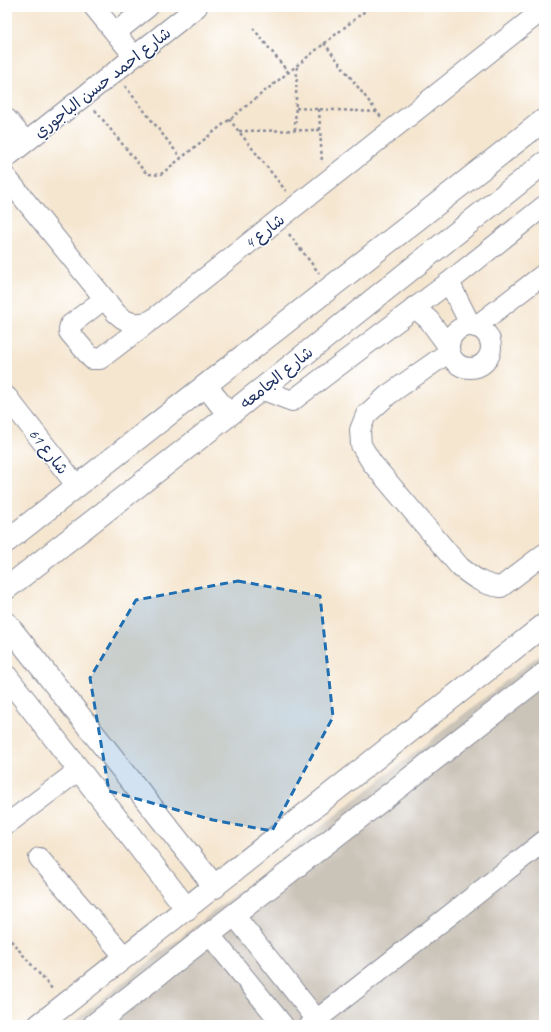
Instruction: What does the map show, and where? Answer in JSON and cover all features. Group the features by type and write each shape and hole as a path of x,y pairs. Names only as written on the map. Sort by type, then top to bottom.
{"main road":[{"path":"7,541 544,120"},
{"name":"شارع الجامعه","path":"7,588 229,414 544,163"},
{"path":"206,386 229,414"},
{"path":"7,624 215,887"},
{"path":"39,1025 544,625"},
{"path":"94,1025 544,674"},
{"path":"7,677 187,909"}],"street":[{"path":"94,7 134,56"},
{"path":"115,33 148,7"},
{"name":"شارع احمد حسن الباجوري","path":"7,157 197,7"},
{"name":"شارع 4","path":"7,178 104,299 122,319 129,323 145,323 152,320 544,9"},
{"path":"7,119 26,142"},
{"path":"261,388 292,401 414,307 449,282 544,206"},
{"path":"473,326 544,274"},
{"path":"449,282 473,326"},
{"path":"104,299 70,325 69,329 69,332 92,359 100,359 152,320"},
{"path":"414,307 429,320 448,349 452,359 458,365 465,369 474,368 481,366 487,360 491,344 483,330 473,326 465,327 455,332 449,340 448,349 388,395 366,415 360,430 361,445 372,464 450,556 460,567 475,579 488,585 501,587 544,554"},
{"name":"شارع 61","path":"7,398 77,486"},
{"path":"7,824 79,770"},
{"path":"234,915 316,1023 544,841"},
{"path":"39,858 124,957"},
{"path":"209,934 283,1025"}],"path":[{"path":"84,96 144,171 149,174 160,175 370,7"},
{"path":"253,28 288,72"},
{"path":"324,43 391,130"},
{"path":"295,130 297,65"},
{"path":"115,73 181,158"},
{"path":"296,108 377,112"},
{"path":"319,109 323,184"},
{"path":"229,119 297,205"},
{"path":"239,130 320,130"},
{"path":"278,220 330,287"},
{"path":"7,936 65,1004"}],"highlighted area":[{"path":"238,581 320,596 333,717 272,831 213,820 109,791 90,678 136,600"}],"shaded area":[{"path":"544,651 544,1025 69,1025 210,914"}]}
